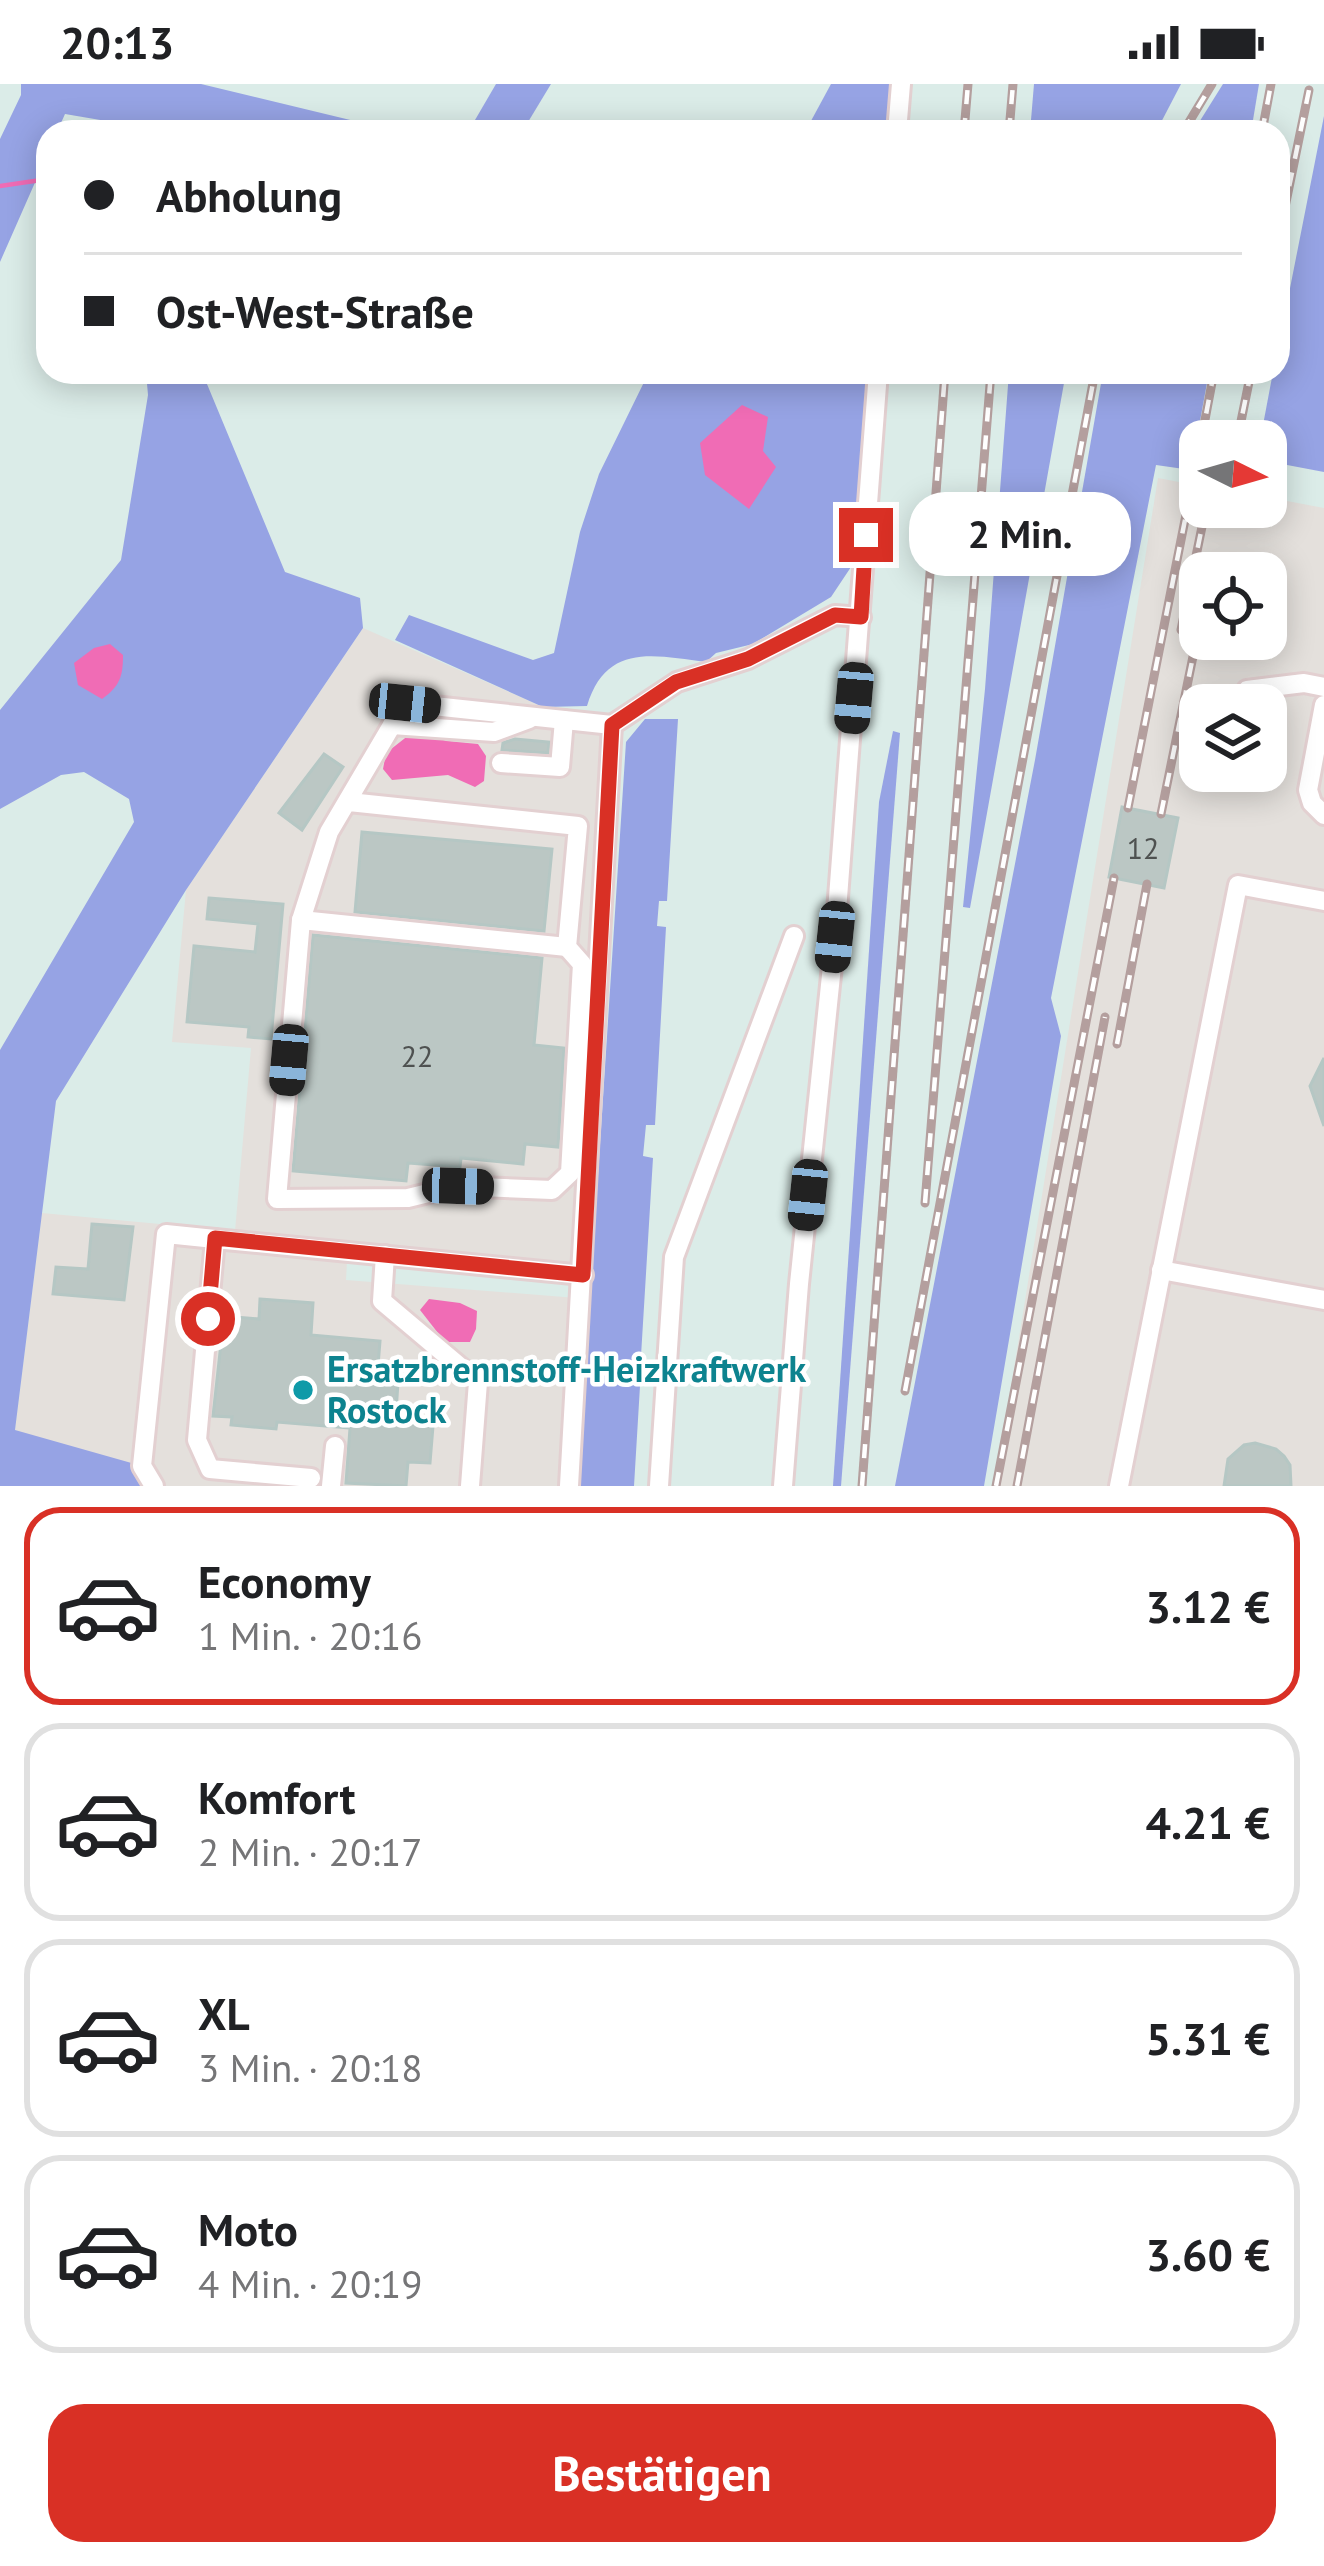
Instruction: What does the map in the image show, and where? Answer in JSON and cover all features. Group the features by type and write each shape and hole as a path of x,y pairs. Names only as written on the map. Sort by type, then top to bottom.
{"street":[{"path":"898,120 901,84"},
{"path":"783,1486 861,617 877,384"},
{"path":"301,920 567,947 582,964 570,1173 552,1190 458,1186 408,1198 278,1199 301,920 329,832 405,703 612,725 676,682 748,659 835,615 861,617"},
{"path":"1287,685 1324,687"},
{"path":"1324,705 1308,790 1312,803 1324,815"},
{"path":"501,763 560,767 564,720"},
{"path":"568,1486 612,725"},
{"path":"349,802 578,826 567,947"},
{"path":"1119,1486 1238,884 1324,901"},
{"path":"659,1486 674,1257 794,936"},
{"path":"154,1486 142,1466 166,1234 583,1275"},
{"path":"215,1238 197,1440 210,1468 311,1478"},
{"path":"385,1255 382,1301 478,1382 470,1486"},
{"path":"1161,1270 1324,1300"},
{"path":"331,1486 334,1447"}],"shaded area":[{"path":"21,84 201,84 350,120 100,120 65,114 62,120 36,120 36,180 0,262 0,139 21,95"},
{"path":"496,84 551,84 529,120 475,120"},
{"path":"831,84 894,84 891,120 812,120"},
{"path":"1034,84 1181,84 1162,120 1031,120"},
{"path":"1223,84 1259,84 1253,120 1200,120"},
{"path":"1324,116 1324,472 1287,465 1287,420 1264,420 1271,384 1290,384 1290,288"},
{"path":"147,384 207,384 285,572 360,598 363,628 186,890 56,1101 15,1430 142,1466 154,1486 0,1486 0,1050 134,822 129,799 84,772 61,775 0,809 0,710 121,560"},
{"path":"643,384 868,384 853,564 831,597 753,644 716,653 706,662 634,658 606,672 587,706 543,707 395,640 409,615 533,660 554,653 580,532 599,474"},
{"path":"1008,384 1064,384 970,908 963,907"},
{"path":"1101,384 1207,384 1200,420 1179,420 1179,468 1156,465 1051,998 1061,1036 984,1486 895,1486 1035,760"},
{"path":"742,405 768,417 763,451 776,467 749,509 705,475 700,443"},
{"path":"1158,478 1179,482 1179,528 1287,528 1287,501 1324,508 1324,1486 995,1486"},
{"path":"363,628 603,733 577,1265 236,1233 246,1252 347,1261 346,1280 577,1298 563,1486 154,1486 15,1430 42,1213 235,1231 251,1048 172,1042 186,890"},
{"path":"110,644 123,655 122,669 117,685 102,699 78,685 74,663 94,648"},
{"path":"645,719 678,719 667,901 659,901 657,926 666,927 655,1125 646,1125 643,1156 653,1158 641,1356 633,1356 631,1384 640,1386 634,1486 578,1486 626,742"},
{"path":"893,731 900,733 841,1486 833,1486 879,802"},
{"path":"409,735 478,744 486,756 484,781 475,787 448,775 392,780 383,769 386,753"},
{"path":"429,1299 460,1303 477,1311 470,1342 445,1342 420,1310"}],"building":[{"path":"515,739 549,742 548,753 502,750 503,743"},
{"path":"324,754 343,767 302,830 279,813"},
{"path":"1122,807 1178,818 1164,888 1109,877"},
{"path":"362,832 552,849 544,931 355,912"},
{"path":"209,898 283,904 271,1039 248,1037 249,1027 187,1022 194,946 255,952 258,924 207,919"},
{"path":"313,935 542,958 534,1045 564,1048 558,1147 525,1144 523,1164 461,1158 460,1167 408,1163 406,1181 293,1171"},
{"path":"1324,1058 1324,1126 1310,1086"},
{"path":"92,1224 133,1227 124,1300 53,1294 56,1267 88,1269"},
{"name":"Ersatzbrennstoff-Heizkraftwerk Rostock","path":"260,1299 313,1303 311,1335 380,1341 378,1366 399,1368 396,1412 405,1413 404,1423 433,1426 430,1463 408,1462 406,1486 346,1483 350,1428 277,1422 276,1429 231,1425 232,1417 213,1416 224,1316 259,1319"},
{"path":"1255,1443 1284,1456 1290,1465 1291,1486 1224,1486 1228,1459 1244,1445"}],"waterway":[{"path":"0,186 36,181"}],"railway":[{"path":"965,120 968,84"},
{"path":"1010,120 1013,84"},
{"path":"1190,120 1212,84"},
{"path":"1264,120 1271,84"},
{"path":"1290,183 1309,90"},
{"path":"862,1486 944,384"},
{"path":"925,1203 990,384"},
{"path":"905,1391 1093,384"},
{"path":"1205,420 1212,384"},
{"path":"1241,420 1249,384"},
{"path":"1128,808 1183,528"},
{"path":"1197,552 1202,528"},
{"path":"1161,814 1192,660"},
{"path":"996,1486 1114,878"},
{"path":"1117,1044 1147,884"},
{"path":"1017,1486 1105,1017"}],"place":[{"name":"Ersatzbrennstoff-Heizkraftwerk Rostock","path":"303,1390"}],"route":[{"path":"208,1319 215,1238 583,1275 612,725 676,682 748,659 835,615 861,617 866,535"}]}
